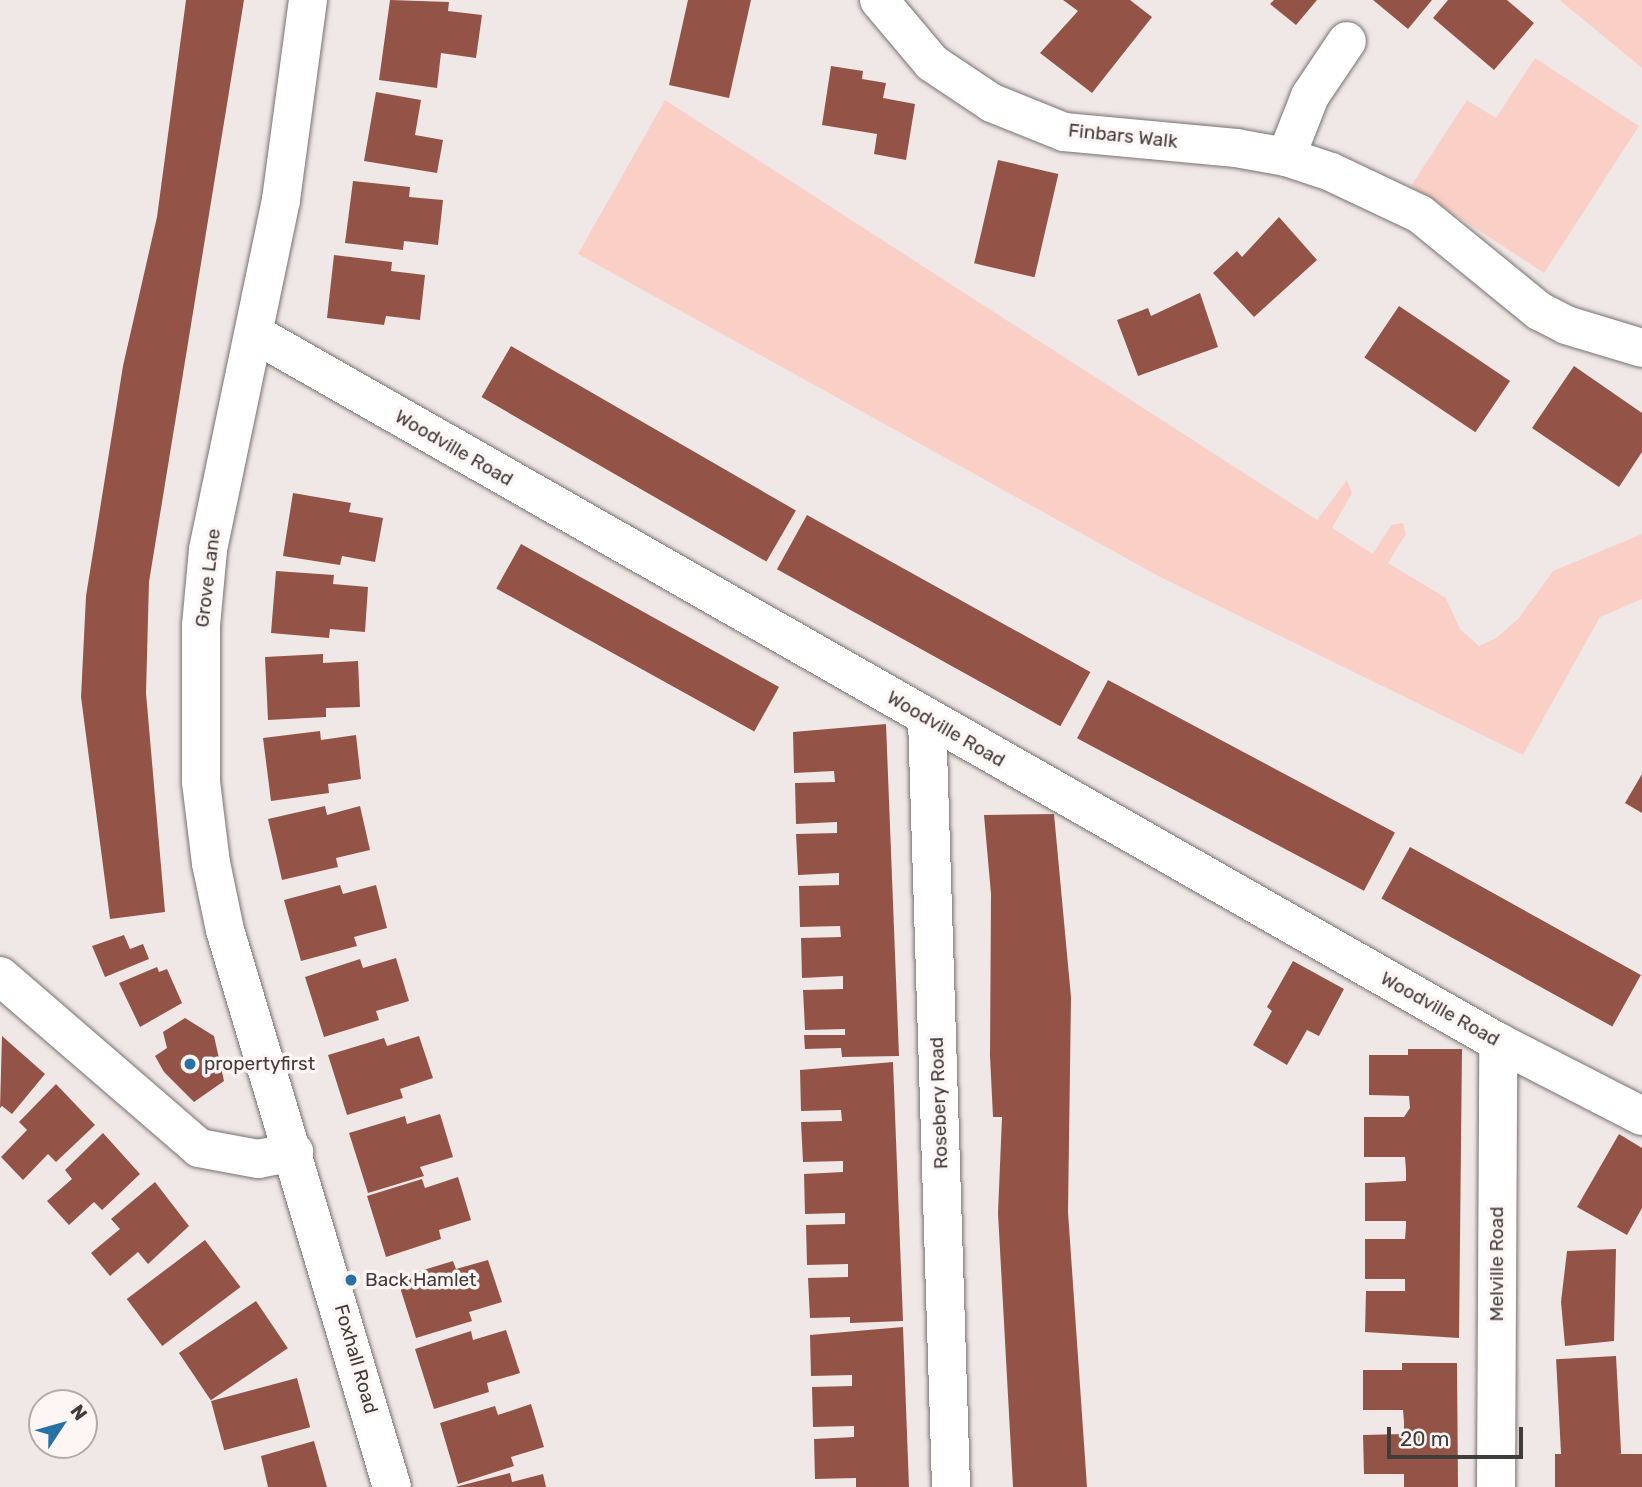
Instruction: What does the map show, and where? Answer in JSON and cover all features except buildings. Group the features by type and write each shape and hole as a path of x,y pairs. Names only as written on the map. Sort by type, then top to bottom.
{"street":[{"name":"Grove Lane","path":"294,1152 225,930 211,863 201,782 201,625 208,550 284,186 308,0"},
{"name":"Finbars Walk","path":"879,0 906,37 940,69 992,103 1029,119 1096,138 1192,143 1286,157 1331,172 1420,214 1510,289 1566,326 1642,348"},
{"path":"1286,157 1310,96 1347,41"},
{"name":"Woodville Road","path":"255,334 1498,1042 1642,1116"},
{"name":"Rosebery Road","path":"927,718 951,1487"},
{"path":"0,976 199,1148 258,1159 294,1152"},
{"name":"Melville Road","path":"1496,1487 1498,1042"},
{"name":"Foxhall Road","path":"294,1152 392,1487"}],"shaded area":[{"path":"1560,0 1642,0 1642,68 1562,2"},
{"path":"1535,58 1639,126 1544,273 1411,186 1467,100 1496,118"},
{"path":"665,100 1317,520 1347,480 1352,493 1332,528 1373,554 1391,525 1403,523 1406,534 1388,563 1446,598 1460,629 1479,646 1496,638 1518,619 1553,571 1642,534 1642,599 1600,617 1523,755 1160,577 578,254"}],"place":[{"name":"propertyfirst","path":"190,1064"},
{"name":"Back Hamlet","path":"351,1280"}]}
